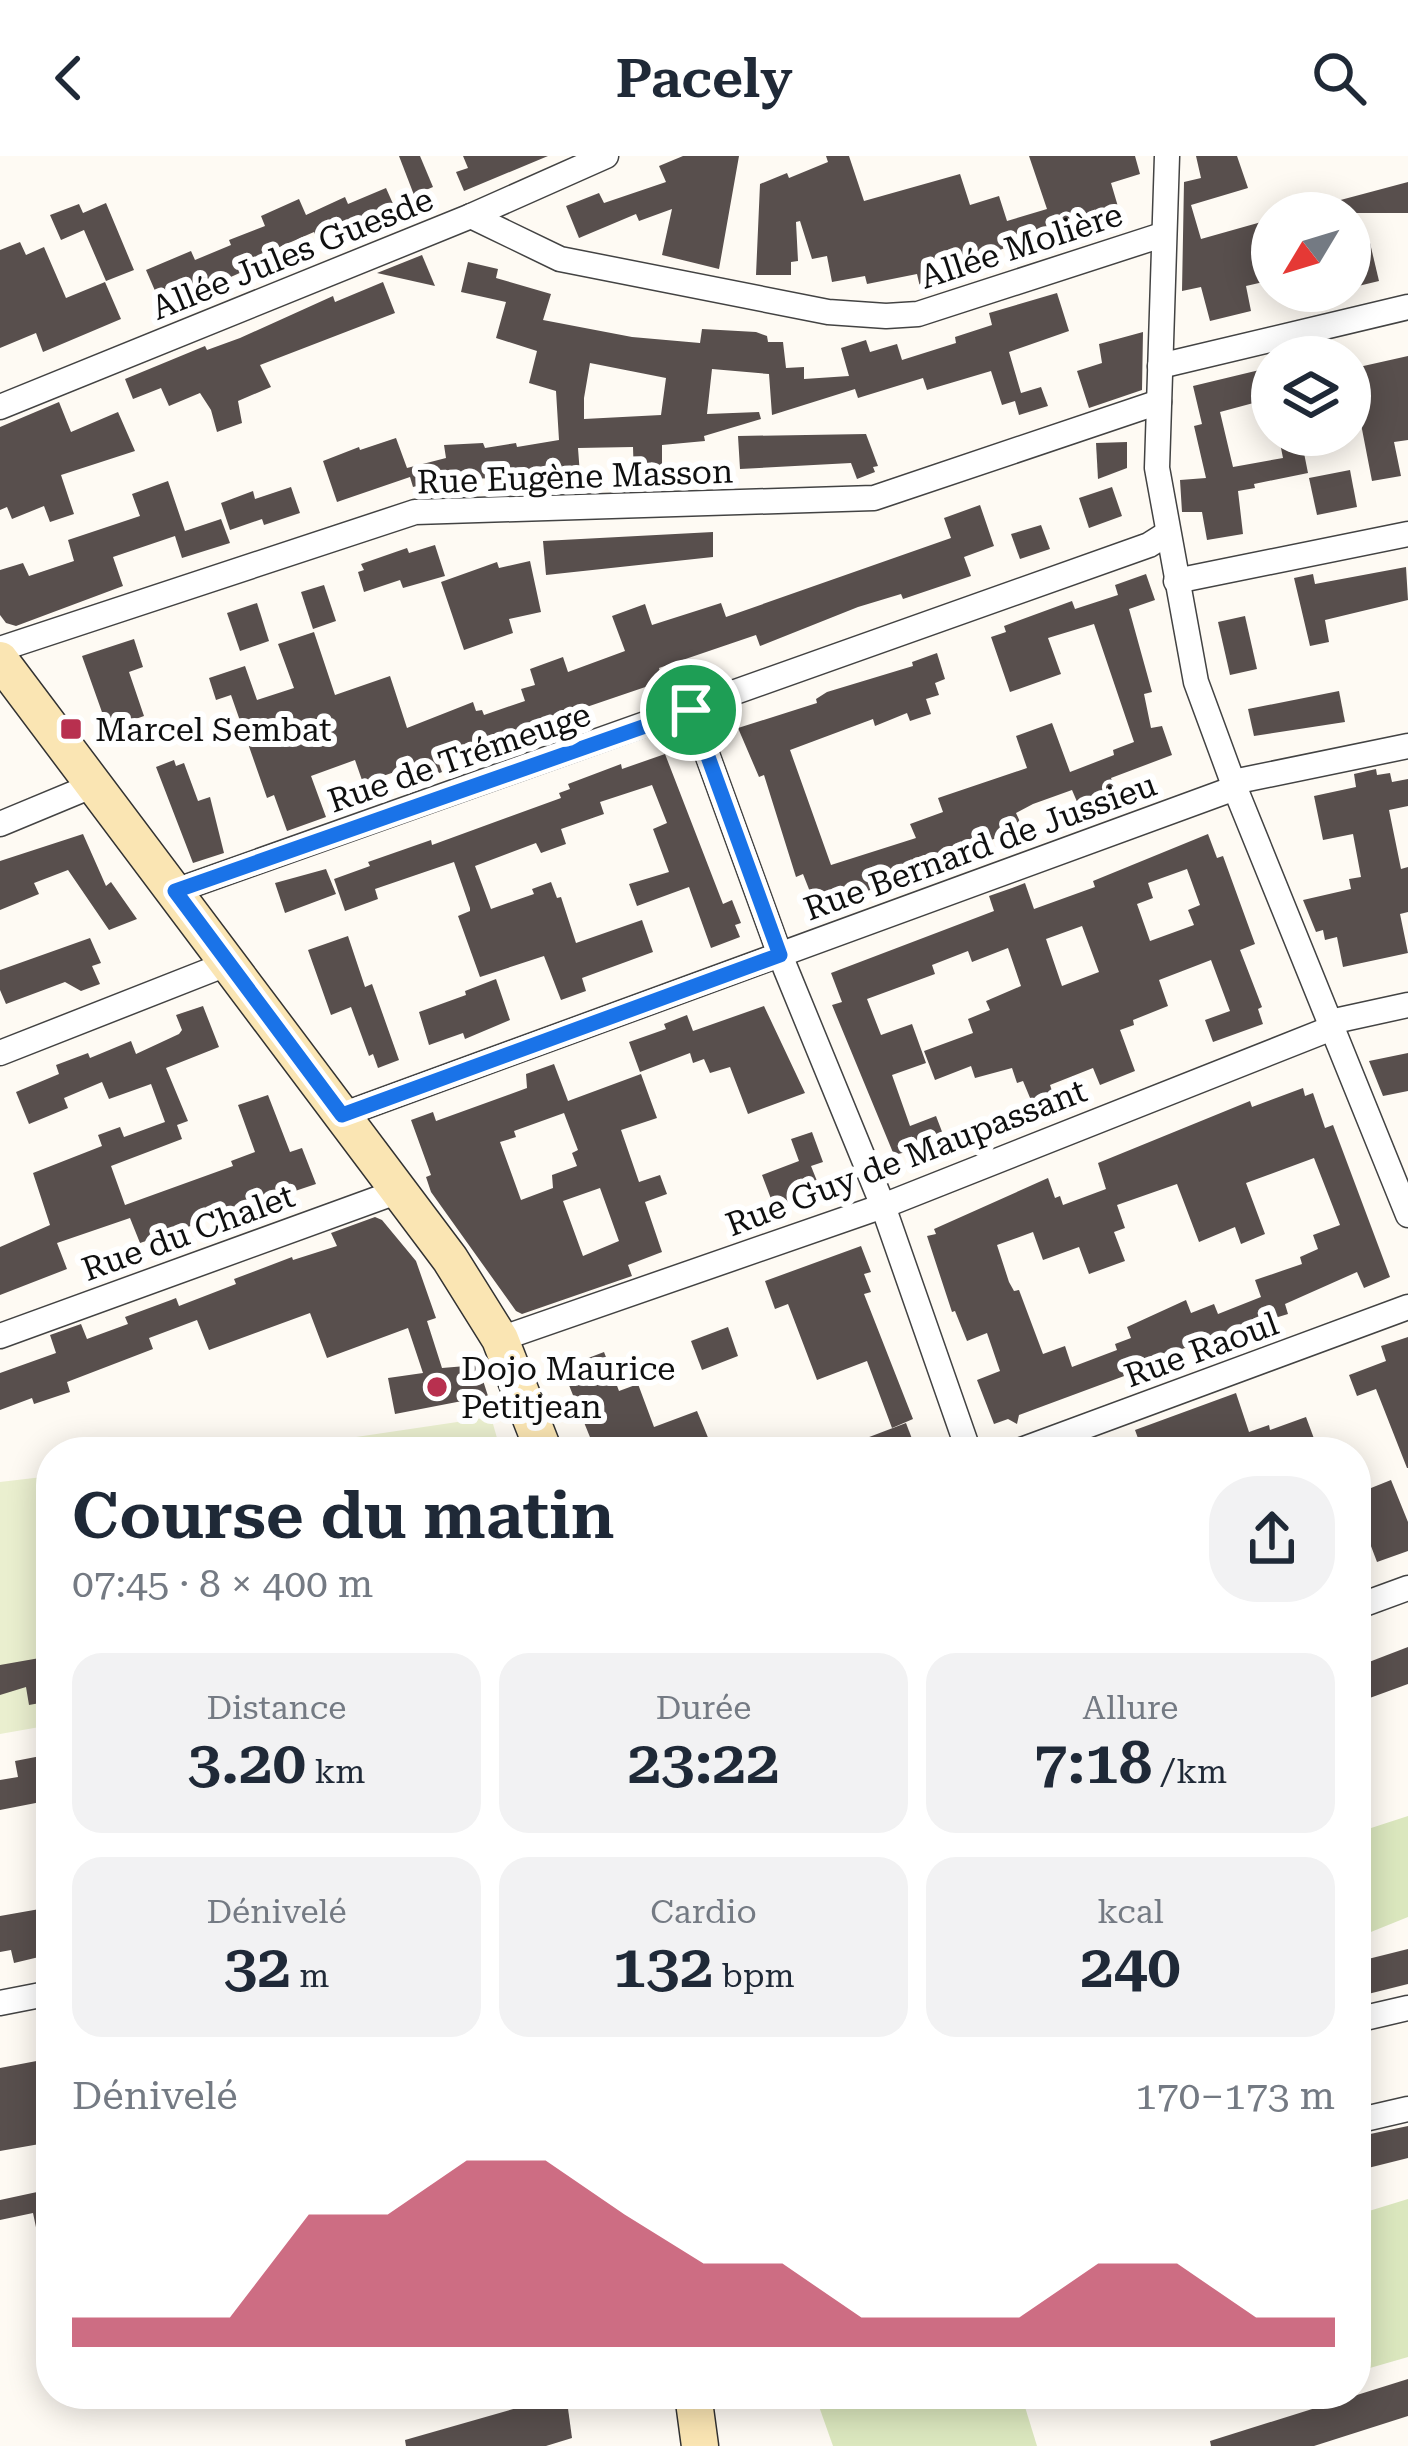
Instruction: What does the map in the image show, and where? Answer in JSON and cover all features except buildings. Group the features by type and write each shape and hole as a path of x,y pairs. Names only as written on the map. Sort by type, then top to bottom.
{"street":[{"name":"Allée Jules Guesde","path":"0,406 471,216 606,156"},
{"path":"1167,156 1157,468 1196,682 1408,1215"},
{"name":"Allée Molière","path":"471,216 560,259 828,312 886,316 918,314 1162,235"},
{"path":"1160,366 1408,307"},
{"name":"Rue Eugène Masson","path":"0,650 415,512 874,499 1159,402"},
{"name":"Rue de Trémeuge","path":"175,891 1149,545 1168,532"},
{"path":"1176,580 1408,534"},
{"path":"0,660 450,1259 500,1339 538,1437"},
{"path":"691,710 780,955 883,1206 964,1437"},
{"name":"Rue Bernard de Jussieu","path":"342,1115 1234,785 1408,746"},
{"path":"0,824 94,785"},
{"path":"0,1053 230,963"},
{"name":"Rue Guy de Maupassant","path":"500,1339 883,1206 1331,1025 1408,1005"},
{"path":"1382,1150 1408,1144"},
{"name":"Rue du Chalet","path":"0,1336 399,1191"},
{"name":"Rue Raoul","path":"1057,1437 1408,1307"},
{"path":"1371,1601 1408,1588"},
{"path":"0,2003 36,1996"},
{"path":"1371,2017 1408,2008"},
{"path":"1371,2118 1408,2109"},
{"path":"672,2409 677,2446"},
{"path":"695,2409 700,2446"}],"green space":[{"path":"491,1417 497,1437 356,1437"},
{"path":"36,1478 36,1728 0,1734 0,1482"},
{"path":"1408,1816 1408,1917 1371,1932 1371,1828"},
{"path":"1408,2199 1408,2357 1371,2368 1371,2210"},
{"path":"820,2409 1026,2409 1037,2446 833,2446"}],"place":[{"name":"Marcel Sembat","path":"71,729"},
{"name":"Dojo Maurice Petitjean","path":"437,1387"}],"route":[{"path":"691,710 780,955 342,1115 175,891 433,800 691,710"}]}
